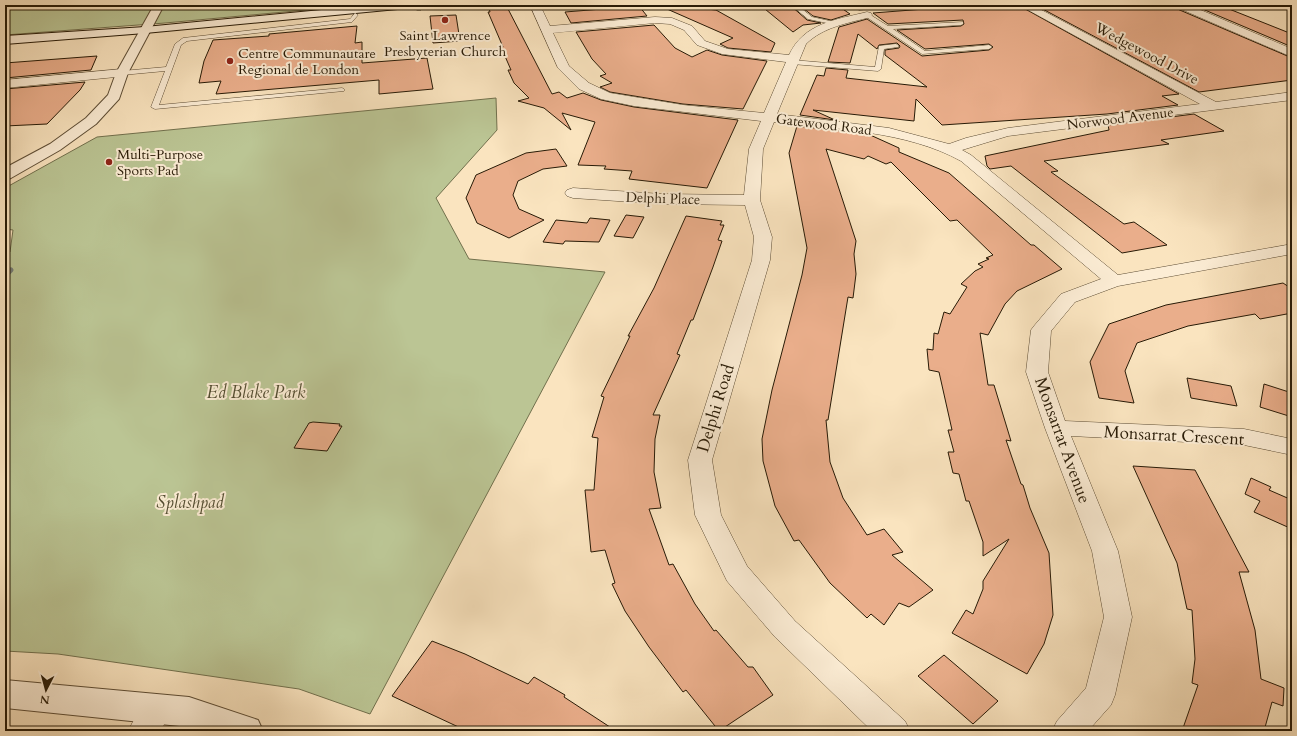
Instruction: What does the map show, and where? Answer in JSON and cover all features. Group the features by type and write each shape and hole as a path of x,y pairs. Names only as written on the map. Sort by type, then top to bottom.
{"street":[{"path":"9,170 55,147 91,121 114,96 122,73 159,5"},
{"name":"Gatewood Road","path":"535,5 548,30 564,68 584,86 606,96 634,102 683,109 840,125 889,132 950,149 966,158 1114,281"},
{"name":"Wedgewood Drive","path":"1024,5 1214,106"},
{"path":"1180,5 1292,53"},
{"path":"5,40 145,30 415,6"},
{"name":"Delphi Road","path":"863,12 814,32 802,42 792,60 756,149 752,200 763,237 761,260 700,460 708,515 737,573 785,629 894,731"},
{"path":"548,30 655,20 672,21 688,28 700,43 726,52 792,60"},
{"path":"5,84 122,73"},
{"name":"Norwood Avenue","path":"950,149 971,141 1008,132 1292,96"},
{"name":"Delphi Place","path":"573,193 662,199 752,200"},
{"name":"Monsarrat Avenue","path":"1068,731 1100,695 1118,617 1105,551 1056,428 1038,372 1040,330 1068,298 1114,281 1292,249"},
{"name":"Monsarrat Crescent","path":"1056,428 1244,437 1292,447"},
{"path":"5,694 150,720 189,712 246,731"}],"lane":[{"path":"794,5 810,18 836,23"},
{"path":"863,12 901,5"},
{"path":"863,12 924,53 989,47"},
{"path":"342,90 155,107 178,44 185,39 352,20 354,14"},
{"path":"888,28 961,23"},
{"path":"792,60 878,69 881,47 896,46"},
{"path":"122,73 169,69"}],"green space":[{"path":"5,5 360,5 165,23 5,35"},
{"name":"Ed Blake Park","path":"496,98 497,130 436,198 469,259 605,272 370,714 299,689 58,654 5,651 5,255 10,252 13,230 5,229 5,188 97,137"}],"building":[{"path":"668,5 716,10 775,43 771,52 728,48 720,44 733,38 667,9"},
{"path":"760,5 790,5 807,20 821,23 803,25 793,32"},
{"path":"799,5 837,5 850,14 831,20 813,16"},
{"path":"976,5 1018,5 1179,94 1162,96 1178,105 1107,114 942,125 916,99 914,121 813,110 835,120 800,115 817,75 824,76 826,68 848,70 846,78 927,87 885,55 885,50 899,48 900,46 897,43 879,45 877,49 858,34 850,63 828,62 839,27 867,19 922,56 989,50 993,47 989,44 925,49 897,30 961,26 964,24 963,20 888,24 873,13"},
{"path":"1035,5 1174,5 1175,8 1292,58 1292,80 1199,92"},
{"path":"1193,5 1219,5 1292,34 1292,47"},
{"path":"639,6 647,16 571,23 565,12"},
{"path":"507,7 552,94 559,92 567,98 583,93 601,100 634,107 738,120 707,188 629,179 632,171 604,169 606,166 578,165 595,122 562,113 571,130 544,108 518,101 529,98 514,83 508,70 511,70 501,47 503,47 488,12 490,12 489,8"},
{"path":"456,15 460,41 433,43 430,16"},
{"path":"654,25 675,48 692,57 707,50 722,55 767,61 743,109 683,104 610,92 600,87 612,83 600,76 606,74 592,59 576,32"},
{"path":"357,26 355,43 362,42 362,63 427,58 433,89 379,94 379,80 216,94 221,81 199,83 204,61 213,40 269,36 269,34"},
{"path":"97,56 91,70 5,78 5,63"},
{"path":"85,82 80,90 47,124 5,126 5,89"},
{"path":"1194,114 1224,131 1161,140 1169,144 1044,161 1058,171 1051,172 1124,224 1134,222 1167,245 1122,253 1011,166 990,169 987,166 985,156 1109,130 1108,125"},
{"path":"797,126 868,134 899,148 899,152 949,173 1031,245 1034,245 1062,269 1017,291 1005,304 988,335 980,333 988,385 994,385 1011,441 1006,440 1030,508 1049,553 1053,615 1044,644 1027,674 952,633 966,610 973,614 983,589 983,581 1009,539 983,556 983,542 969,501 966,501 959,474 953,473 948,452 954,452 948,430 952,430 939,372 929,370 927,349 933,350 934,333 938,334 944,312 950,314 967,287 961,284 975,271 983,267 978,264 989,259 986,258 993,255 957,220 950,221 891,162 886,164 868,156 864,159 826,149 856,241 854,254 856,274 853,298 848,297 828,420 826,420 830,462 843,498 867,535 884,529 903,552 892,555 933,590 909,607 899,603 884,625 871,614 867,618 830,583 799,540 794,541 775,506 763,461 762,439 772,390 802,275 807,248 789,153"},
{"path":"556,149 567,166 543,169 518,181 513,195 519,209 544,220 509,238 477,223 466,198 476,175 526,153"},
{"path":"626,215 644,217 633,238 614,236"},
{"path":"686,216 722,221 720,225 724,225 718,240 722,241 693,320 691,320 677,354 680,355 653,415 660,415 655,439 654,472 661,508 649,509 669,565 673,564 695,604 714,631 716,630 748,667 753,667 773,695 719,731 686,690 683,692 649,647 625,611 612,584 615,583 605,550 591,552 585,490 594,490 598,438 592,437 604,397 601,396 630,336 628,336 654,288"},
{"path":"590,218 610,220 599,242 565,241 563,244 543,242 556,220 587,223"},
{"path":"1283,283 1292,289 1292,313 1260,319 1255,314 1188,326 1137,343 1125,371 1134,403 1099,398 1090,362 1109,324 1166,305"},
{"path":"1187,378 1231,386 1237,406 1191,398"},
{"path":"1264,384 1292,393 1292,417 1260,407"},
{"path":"309,423 340,424 339,426 342,426 327,451 294,448"},
{"path":"1133,466 1195,470 1249,572 1239,572 1255,630 1261,679 1284,688 1283,706 1272,702 1264,731 1182,731 1198,685 1192,683 1195,659 1192,610 1187,609 1177,563"},
{"path":"1251,478 1271,487 1269,490 1292,500 1292,529 1254,512 1260,501 1245,494"},
{"path":"432,641 465,654 528,684 534,677 565,695 564,697 616,731 467,731 392,696"},
{"path":"944,655 998,701 973,724 918,676"}],"waterway":[{"path":"5,276 11,270"}],"place":[{"name":"Saint Lawrence Presbyterian Church","path":"445,20"},
{"name":"Centre Communautare Regional de London","path":"230,61"},
{"name":"Multi-Purpose Sports Pad","path":"109,162"}],"park label":[{"name":"Splashpad","path":"190,502"}]}
